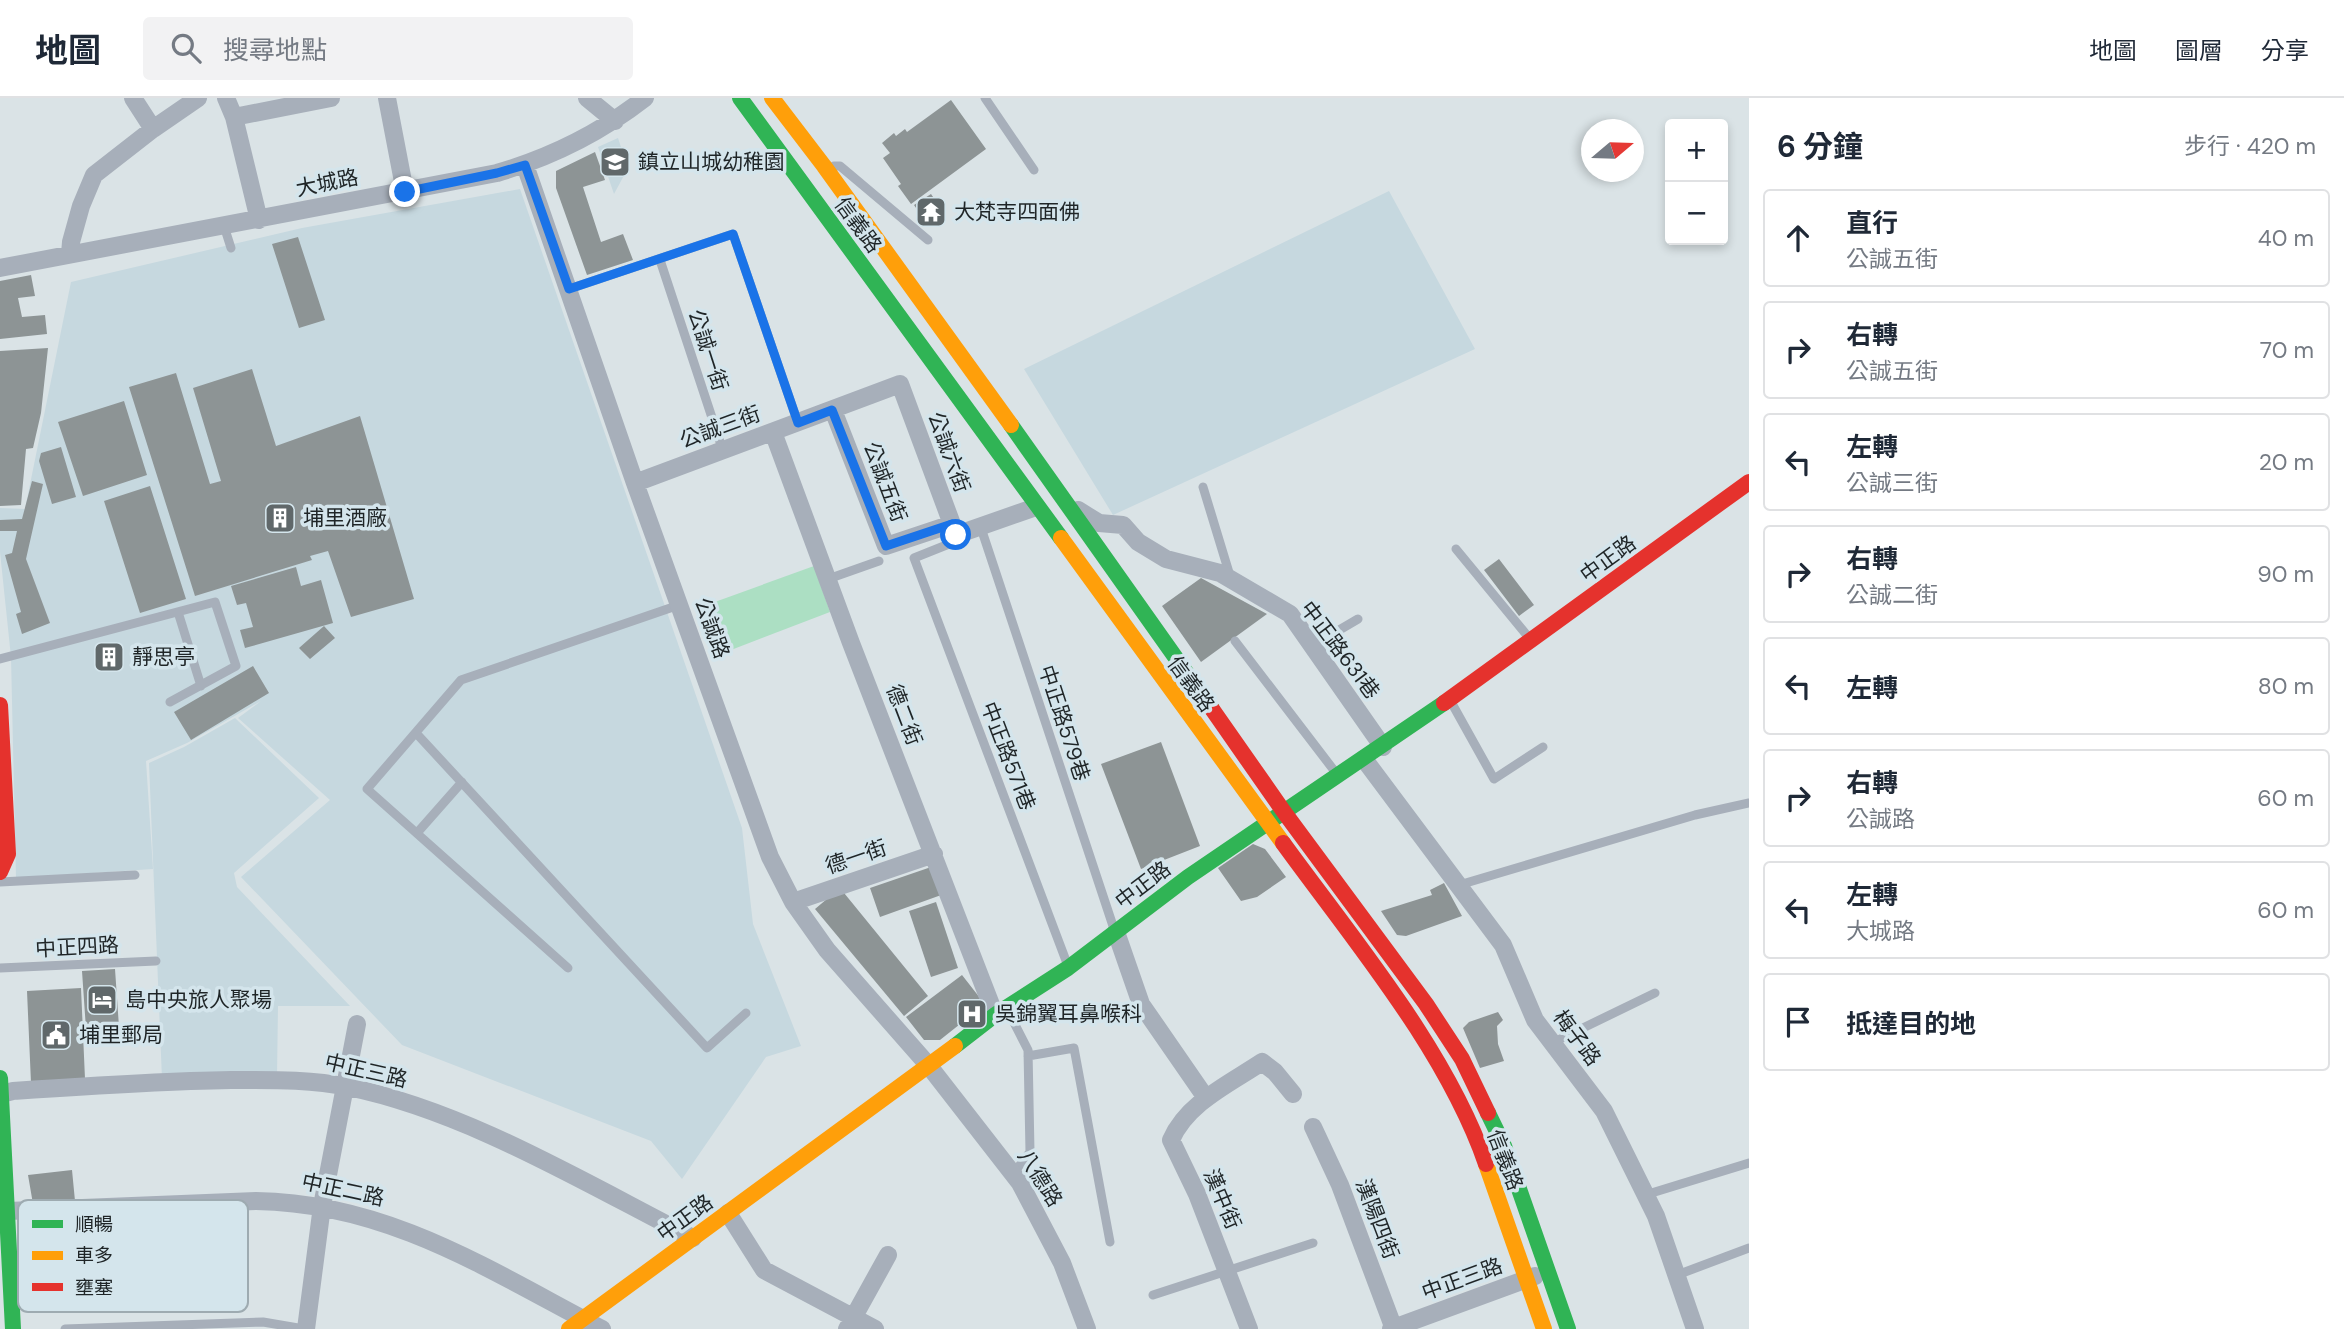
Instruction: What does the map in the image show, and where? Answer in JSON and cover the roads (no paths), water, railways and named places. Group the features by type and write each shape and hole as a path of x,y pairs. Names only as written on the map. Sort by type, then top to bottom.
{"main road":[{"name":"信義路","path":"740,98 1407,1014 1442,1067 1483,1154 1544,1329"},
{"name":"信義路","path":"772,98 1066,502 1284,812 1426,1004 1462,1059 1504,1146 1568,1329"},
{"path":"988,439 1010,425"},
{"name":"中正路","path":"575,1324 1001,1011 1068,968 1188,877 1383,747 1749,482"},
{"path":"0,705 8,854 0,872"},
{"path":"1,1086 13,1329"}],"street":[{"path":"133,98 153,128"},
{"path":"70,254 81,206 94,175 153,128 198,98"},
{"path":"226,98 234,117 259,219"},
{"path":"234,117 331,98"},
{"path":"387,98 405,192"},
{"path":"587,98 615,121"},
{"name":"大城路","path":"0,268 497,173 564,149 615,121 636,101"},
{"name":"公誠路","path":"525,165 635,483 770,857 793,902 827,950 929,1066"},
{"name":"公誠三街","path":"635,483 900,384"},
{"name":"公誠六街","path":"900,384 954,530"},
{"name":"公誠五街","path":"832,410 886,546 954,530"},
{"name":"德二街","path":"773,432 934,854 1001,1011"},
{"name":"中正路631巷","path":"1066,502 1099,523 1123,525 1138,542 1166,559 1220,573 1290,614 1383,747"},
{"path":"954,530 980,525 1036,507"},
{"name":"梅子路","path":"1364,759 1503,945 1535,1020 1604,1111 1646,1195 1695,1329"},
{"name":"德一街","path":"793,902 934,854"},
{"path":"1116,932 1141,1004 1206,1098 1262,1062 1275,1072 1293,1094"},
{"path":"305,1329 322,1206 357,1024"},
{"name":"八德路","path":"929,1066 1020,1183 1062,1263 1087,1329"},
{"name":"中正三路","path":"1,1086 13,1091 214,1080 279,1080 346,1086 439,1114 520,1150 693,1238"},
{"name":"漢中街","path":"1206,1098 1178,1124 1171,1140 1197,1194 1249,1329"},
{"name":"漢陽四街","path":"1313,1127 1340,1185 1393,1329"},
{"name":"中正二路","path":"248,1201 292,1201 389,1224 437,1242 575,1324 602,1329"},
{"name":"中正二路","path":"8,1211 18,1211"},
{"path":"728,1213 764,1270 850,1323 876,1329"},
{"path":"850,1323 888,1255"},
{"name":"中正三路","path":"1393,1329 1548,1271"}],"lane":[{"path":"985,98 1034,170"},
{"path":"824,166 841,166 928,240"},
{"path":"225,226 231,248"},
{"path":"569,289 733,234 798,423"},
{"name":"公誠一街","path":"660,260 723,451"},
{"path":"1203,487 1232,579"},
{"name":"中正路579巷","path":"980,525 1116,932"},
{"name":"中正路571巷","path":"954,530 949,544 914,558 1068,968"},
{"path":"1455,548 1531,641"},
{"path":"828,579 878,561"},
{"path":"0,659 215,602 236,666 170,702"},
{"path":"568,968 367,789 461,680 679,605"},
{"path":"178,612 201,686"},
{"path":"1312,646 1358,619"},
{"path":"1235,641 1338,776"},
{"path":"1450,699 1494,779 1543,747"},
{"path":"416,733 707,1048 746,1013"},
{"path":"417,833 462,782"},
{"path":"1459,885 1695,815 1749,803"},
{"path":"0,882 135,875"},
{"name":"中正四路","path":"0,968 156,961"},
{"path":"1552,1043 1655,993"},
{"path":"1001,1011 1028,1050 1030,1152 1013,1174"},
{"path":"1028,1056 1074,1048 1110,1242"},
{"path":"1646,1195 1749,1163"},
{"path":"1153,1295 1313,1243"},
{"path":"1677,1275 1749,1248"},
{"path":"65,1329 263,1322 305,1329"}],"place":[{"name":"鎮立山城幼稚園","path":"615,162"},
{"name":"大梵寺四面佛","path":"931,212"},
{"name":"埔里酒廠","path":"280,518"},
{"name":"靜思亭","path":"109,657"},
{"name":"島中央旅人聚場","path":"102,1000"},
{"name":"吳錦翼耳鼻喉科","path":"972,1014"},
{"name":"埔里郵局","path":"56,1035"}]}
